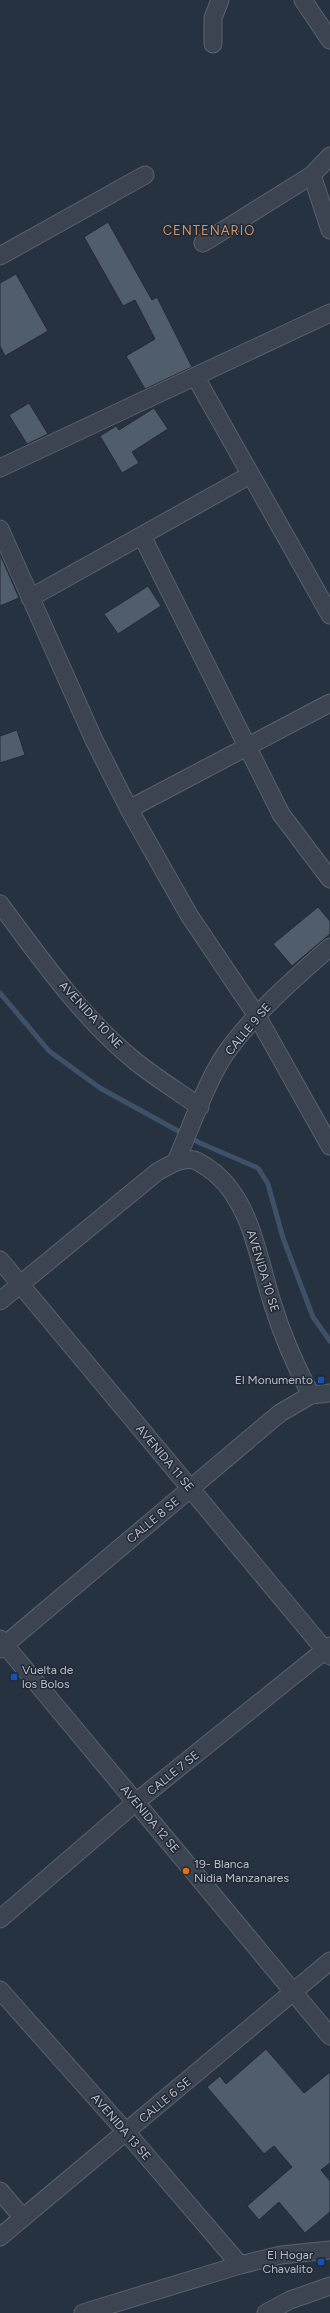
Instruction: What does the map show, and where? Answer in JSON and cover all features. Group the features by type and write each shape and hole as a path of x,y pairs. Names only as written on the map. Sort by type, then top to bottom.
{"street":[{"path":"212,44 213,18 220,0"},
{"path":"303,0 330,40"},
{"path":"203,243 312,175 330,156"},
{"path":"0,256 145,175"},
{"path":"312,175 330,230"},
{"path":"0,468 330,313"},
{"path":"195,376 330,614"},
{"path":"30,598 250,475"},
{"path":"0,529 94,740 129,809 189,915 257,1016 330,1146"},
{"path":"142,536 246,747 281,814 330,879"},
{"path":"129,809 330,702"},
{"name":"AVENIDA 10 NE","path":"0,904 53,975 107,1035 135,1061 200,1107"},
{"name":"CALLE 9 SE","path":"179,1155 216,1072 230,1047 257,1016 330,948"},
{"path":"0,1302 20,1284 179,1155"},
{"name":"AVENIDA 10 SE","path":"179,1155 194,1160 209,1168 225,1182 239,1202 258,1249 272,1302 290,1352 311,1395"},
{"name":"AVENIDA 11 SE","path":"0,1260 328,1651"},
{"path":"311,1395 330,1393"},
{"name":"CALLE 8 SE","path":"2,1644 280,1413 311,1395"},
{"name":"AVENIDA 12 SE","path":"2,1644 136,1802 330,2036"},
{"name":"CALLE 7 SE","path":"0,1919 136,1802 328,1651"},
{"name":"CALLE 6 SE","path":"0,2237 127,2133 330,1961"},
{"name":"AVENIDA 13 SE","path":"1,1992 127,2133 240,2265"},
{"path":"0,2191 23,2218"},
{"path":"83,2313 240,2265 281,2255 330,2250"},
{"path":"266,2313 290,2300 330,2286"}],"building":[{"path":"108,222 152,300 157,297 192,367 145,389 126,356 155,339 135,300 123,306 84,237"},
{"path":"16,274 48,331 5,356 0,346 0,283"},
{"path":"29,403 48,434 27,444 9,415"},
{"path":"154,408 168,429 132,452 139,463 122,473 100,436 116,426 119,430"},
{"path":"0,554 19,598 0,606"},
{"path":"148,586 161,606 118,634 104,614"},
{"path":"17,730 25,755 0,763 0,736"},
{"path":"318,907 330,921 330,934 292,966 273,944"},
{"path":"266,2049 304,2093 330,2072 330,2163 321,2170 330,2181 330,2212 305,2233 279,2202 259,2220 247,2206 292,2167 274,2146 264,2154 207,2087 220,2076 226,2084"}],"waterway":[{"path":"0,993 49,1051 100,1088 200,1143 258,1168 268,1184 283,1238 313,1317 330,1341"}],"place":[{"name":"El Monumento","path":"321,1380"},
{"name":"Vuelta de los Bolos","path":"14,1677"},
{"name":"19- Blanca Nidia Manzanares","path":"186,1871"},
{"name":"El Hogar Chavalito","path":"321,2262"}],"district":[{"name":"CENTENARIO","path":"209,230"}]}
